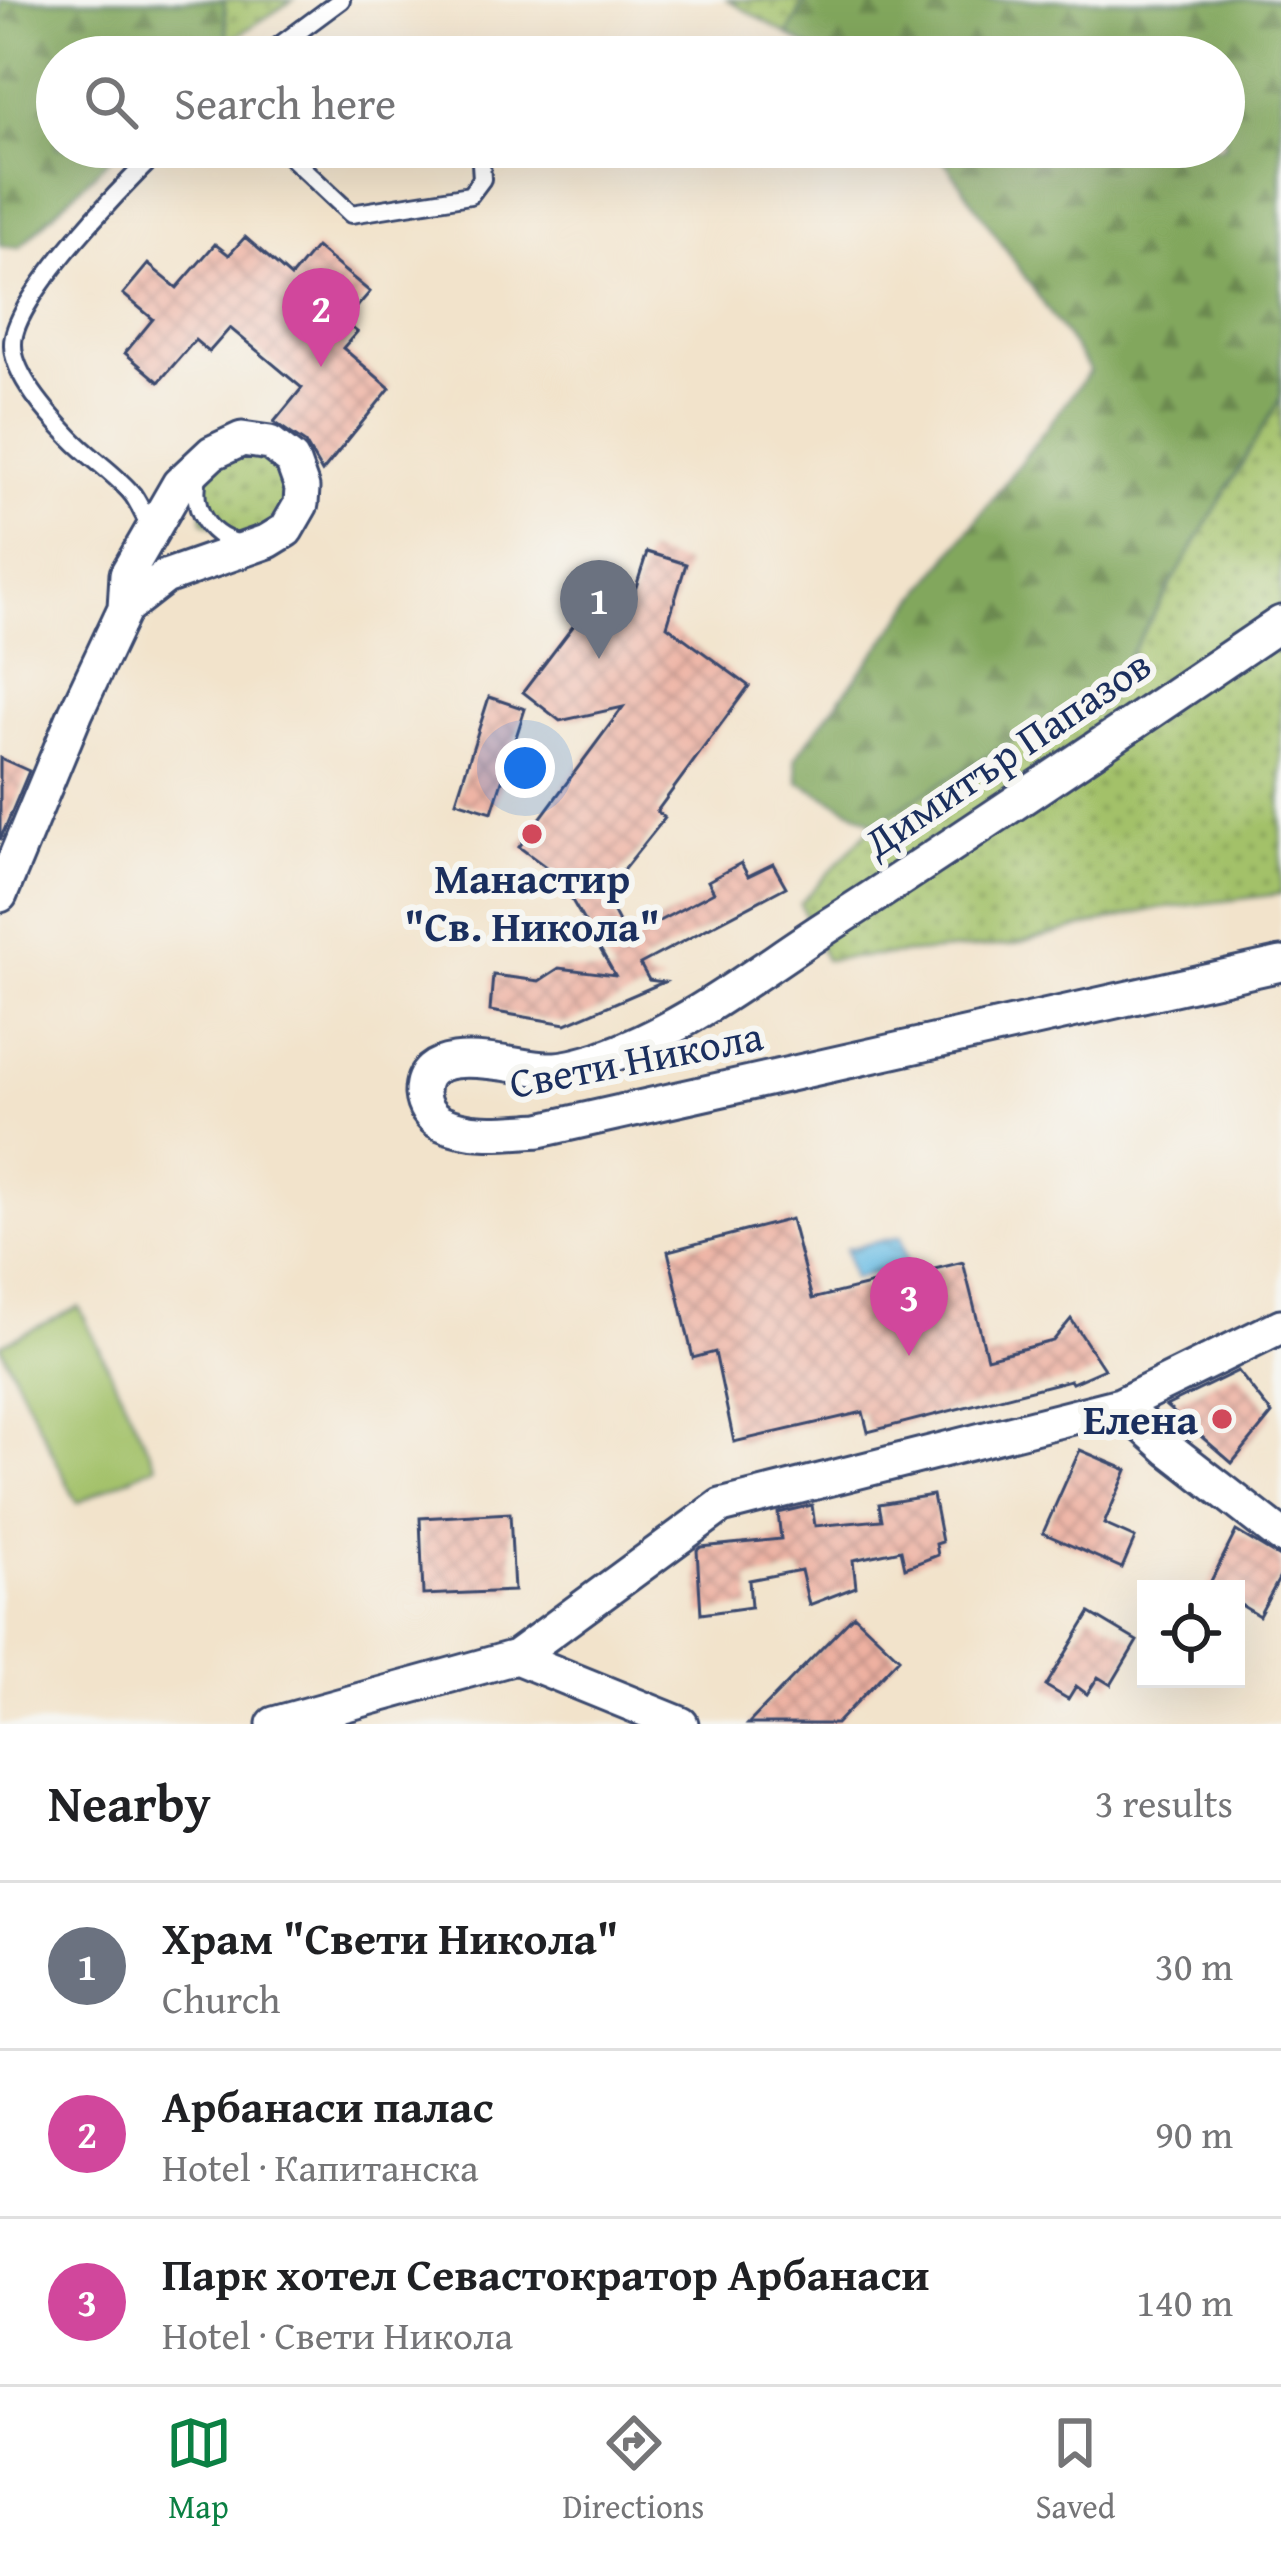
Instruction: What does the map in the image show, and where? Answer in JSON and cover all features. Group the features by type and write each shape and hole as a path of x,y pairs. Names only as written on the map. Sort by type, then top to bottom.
{"street":[{"path":"0,895 125,608 127,574 179,484 226,443 256,439 292,460 302,488 301,503 286,530 268,542 165,577 125,608"},
{"name":"Димитър Папазов","path":"781,956 943,853 1281,622"},
{"name":"Свети Никола","path":"781,956 667,1030 599,1059 553,1070 442,1062 424,1082 425,1106 444,1124 485,1133 540,1130 1281,964"},
{"path":"274,1724 516,1657 721,1507 1120,1405 1281,1326"},
{"path":"1120,1405 1281,1536"},
{"path":"516,1657 681,1724"}],"lane":[{"path":"292,36 341,0"},
{"path":"144,168 67,252 17,318 12,348 41,401 70,437 134,496 151,528"},
{"path":"302,168 351,214 470,195 482,179 482,168"},
{"path":"212,452 196,485 203,520 232,543 268,542"}],"green space":[{"path":"0,0 224,0 227,36 36,36 36,168 100,168 19,248 0,246"},
{"path":"224,0 293,0 237,36 227,36"},
{"path":"728,0 805,0 788,35"},
{"path":"805,0 1281,0 1281,397 1115,680 875,823 799,782 795,758 1090,371 950,168 1245,168 1245,36 788,35"},
{"path":"1281,397 1281,894 1150,910 1011,945 825,960 800,904 875,823 1115,680"},
{"path":"242,439 302,488 250,545 203,521 201,467"},
{"path":"79,1307 156,1465 77,1503 0,1345"}],"water":[{"path":"900,1237 907,1265 853,1279 846,1249"}],"building":[{"path":"245,237 291,277 316,247 370,292 344,322 357,332 343,348 390,388 322,472 305,443 274,422 302,388 230,328 209,352 195,340 159,382 125,353 153,319 123,294 148,264 177,288 215,244 229,255"},
{"path":"647,552 686,564 667,626 749,686 657,811 665,818 604,894 627,938 714,892 708,881 741,863 748,876 773,864 786,887 640,964 649,980 664,982 566,1024 490,1011 493,975 539,981 559,968 615,975 558,876 519,847 623,707 560,721 523,692 606,583 631,603"},
{"path":"489,697 525,709 492,812 456,801"},
{"path":"0,758 29,771 0,840"},
{"path":"791,1219 812,1299 963,1262 987,1358 1053,1341 1071,1319 1104,1369 1072,1383 868,1432 863,1412 734,1442 715,1352 693,1358 668,1251"},
{"path":"1238,1371 1272,1414 1232,1463 1166,1406"},
{"path":"1080,1450 1127,1470 1104,1524 1135,1538 1122,1568 1043,1533"},
{"path":"933,1495 942,1542 936,1544 938,1555 905,1568 901,1550 853,1560 856,1587 809,1605 801,1570 749,1580 751,1607 701,1614 697,1550 701,1547 781,1539 778,1513 812,1505 815,1526 882,1520 879,1504"},
{"path":"510,1513 514,1591 423,1595 420,1518"},
{"path":"1236,1531 1281,1558 1281,1575 1259,1616 1245,1607 1245,1580 1212,1580"},
{"path":"1090,1613 1137,1641 1111,1685 1098,1677 1087,1694 1076,1686 1068,1699 1046,1686"},
{"path":"854,1615 899,1658 836,1724 748,1724"}],"place":[{"name":"Арбанаси палас","path":"321,367"},
{"name":"Храм \"Свети Никола\"","path":"599,659"},
{"name":"Манастир \"Св. Никола\"","path":"532,834"},
{"name":"Парк хотел Севастократор Арбанаси","path":"909,1356"},
{"name":"Елена","path":"1222,1419"}]}
